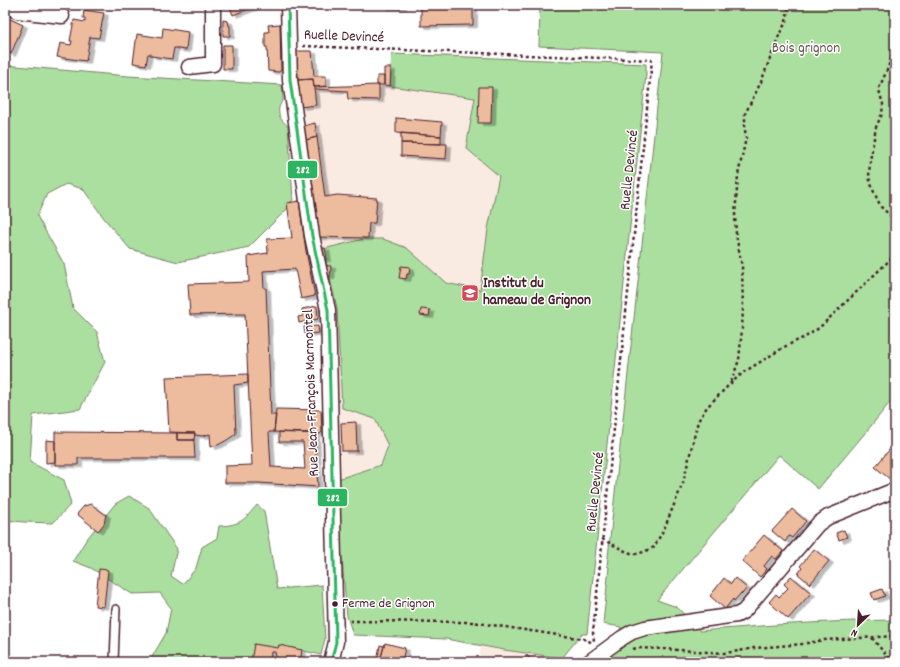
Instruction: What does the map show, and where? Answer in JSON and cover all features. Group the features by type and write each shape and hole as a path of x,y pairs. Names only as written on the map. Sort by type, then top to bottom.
{"street":[{"path":"9,5 11,8 17,10 62,16"},
{"path":"189,67 213,64 213,5"},
{"name":"Rue Jean-François Marmontel","path":"288,5 290,80 312,236 328,310 336,642 331,662"},
{"path":"589,662 632,632 645,628 734,616 741,613 818,524 828,516 895,490"}],"lane":[{"path":"114,662 116,609"}],"path":[{"path":"731,383 739,360 744,309 742,268 736,234 735,216 738,175 746,138 744,118 786,22 788,9 791,5"},
{"path":"895,28 893,54 879,88 883,104 882,114 876,128 870,161 869,177 881,207 892,217 895,224"},
{"name":"Ruelle Devincé","path":"289,46 652,60 602,539 593,632 594,643"},
{"path":"602,539 627,552 635,554 644,552 654,547 664,529 683,483 698,421 707,406 744,372 819,328 895,255"},
{"path":"872,638 892,662"}],"shaded area":[{"name":"Institut du hameau de Grignon","path":"392,54 646,64 587,634 474,617 347,616 300,107 316,105 315,91 347,91 348,99 379,100 379,85 390,85"},
{"path":"482,637 548,646 547,662 479,662"}],"green space":[{"name":"Bois grignon","path":"540,5 895,5 895,396 818,489 779,455 657,600 677,607 700,631 846,621 895,620 895,662 609,662 621,627 603,624 609,567 607,566 663,52 539,46"},
{"name":"Institut du hameau de Grignon","path":"392,54 646,64 587,634 582,634 562,658 504,650 446,639 353,635 347,616 335,480 381,465 388,446 375,419 342,408 337,308 323,249 364,239 383,239 407,248 446,283 480,290 488,229 499,176 466,148 475,98 390,86"},
{"path":"5,65 128,76 282,85 283,100 279,107 279,114 288,126 293,199 288,208 249,247 178,262 130,249 103,217 83,189 66,184 47,194 37,216 64,264 73,308 97,332 105,362 80,409 33,415 30,462 64,480 71,504 53,523 5,520"},
{"path":"129,496 149,508 177,549 171,576 183,584 196,568 202,547 217,538 219,526 241,521 257,505 264,511 277,589 322,585 325,639 321,655 279,645 278,648 251,662 149,662 166,633 171,608 160,593 132,594 91,568 73,561 86,540 115,504"}],"building":[{"path":"229,5 259,5 233,15"},
{"path":"383,5 402,5 402,7 383,7"},
{"path":"421,5 473,5 473,25 421,26"},
{"path":"84,10 104,13 99,38 90,37 86,61 57,57 60,43 71,45 72,41 70,41 74,20 85,22 85,18 83,18"},
{"path":"6,17 23,25 11,54 5,51"},
{"path":"223,20 228,21 230,26 230,36 223,36"},
{"path":"280,24 281,70 279,72 268,71 265,32 269,32 268,25"},
{"path":"163,28 188,32 186,50 174,48 172,59 151,56 151,54 148,54 146,65 133,63 137,34 162,38"},
{"path":"223,45 232,45 232,69 223,69"},
{"path":"296,51 312,51 314,76 326,76 326,86 314,87 313,79 297,80"},
{"path":"384,68 391,68 390,86 384,85"},
{"path":"377,76 384,76 384,85 377,85"},
{"path":"313,79 316,105 300,107 297,80"},
{"path":"379,85 379,100 348,99 347,91 315,89 314,87"},
{"path":"479,87 492,87 491,123 478,123"},
{"path":"396,118 442,122 441,136 396,133"},
{"path":"315,123 317,137 302,141 300,127"},
{"path":"401,133 441,136 441,144 401,143"},
{"path":"317,137 325,197 337,195 377,198 375,223 369,223 368,238 316,237 302,141"},
{"path":"401,143 447,144 446,159 401,156"},
{"path":"299,201 306,251 315,296 301,299 295,269 263,271 264,288 266,288 271,415 276,415 274,432 269,432 271,467 305,469 303,442 279,442 279,432 315,433 318,487 259,483 225,483 225,466 252,465 245,314 190,315 188,284 249,282 248,256 268,253 267,239 292,238 287,203"},
{"path":"317,248 325,248 327,259 321,259"},
{"path":"320,265 331,266 330,277 323,277"},
{"path":"401,266 410,267 409,274 407,274 406,279 399,278"},
{"path":"317,306 318,319 299,323 298,317 303,316 302,309"},
{"path":"421,309 430,310 429,316 420,315"},
{"path":"318,326 319,333 305,334 304,327"},
{"path":"248,374 248,383 234,385 236,434 218,445 211,447 210,434 202,436 195,435 195,433 169,432 166,377"},
{"path":"276,409 321,410 322,432 320,434 274,432"},
{"path":"356,422 357,451 342,451 341,423"},
{"path":"55,432 177,433 177,440 194,440 195,458 78,458 78,465 55,465"},
{"path":"177,433 195,433 194,440 177,440"},
{"path":"46,440 55,441 55,462 46,463"},
{"path":"889,450 895,454 895,475 891,480 875,467"},
{"path":"91,504 106,515 104,524 98,531 77,514 84,506"},
{"path":"792,509 806,521 792,538 789,536 785,542 772,531"},
{"path":"844,530 847,537 839,540 836,533"},
{"path":"764,535 783,551 776,559 772,556 764,566 767,569 760,577 742,561"},
{"path":"814,549 829,561 810,584 798,574 802,568 800,566"},
{"path":"99,569 108,570 104,607 95,606"},
{"path":"791,576 811,593 788,619 769,602 776,594 779,597 788,588 784,584"},
{"path":"724,578 731,584 735,578 747,588 734,601 733,599 725,609 710,596"},
{"path":"882,589 885,596 874,600 871,593"},
{"path":"385,643 405,648 403,657 409,659 408,662 376,662 378,656 381,657"},
{"path":"254,644 278,648 279,645 302,650 300,662 277,662 275,652 271,652 270,662 251,662"},
{"path":"380,645 384,646 381,657 378,656"},
{"path":"527,655 532,662 518,662"}],"transit line":[{"name":"282","path":"288,5 290,80 312,236 328,310 336,642 331,662"}],"place":[{"name":"Institut du hameau de Grignon","path":"470,293"},
{"name":"Ferme de Grignon","path":"335,604"}]}
